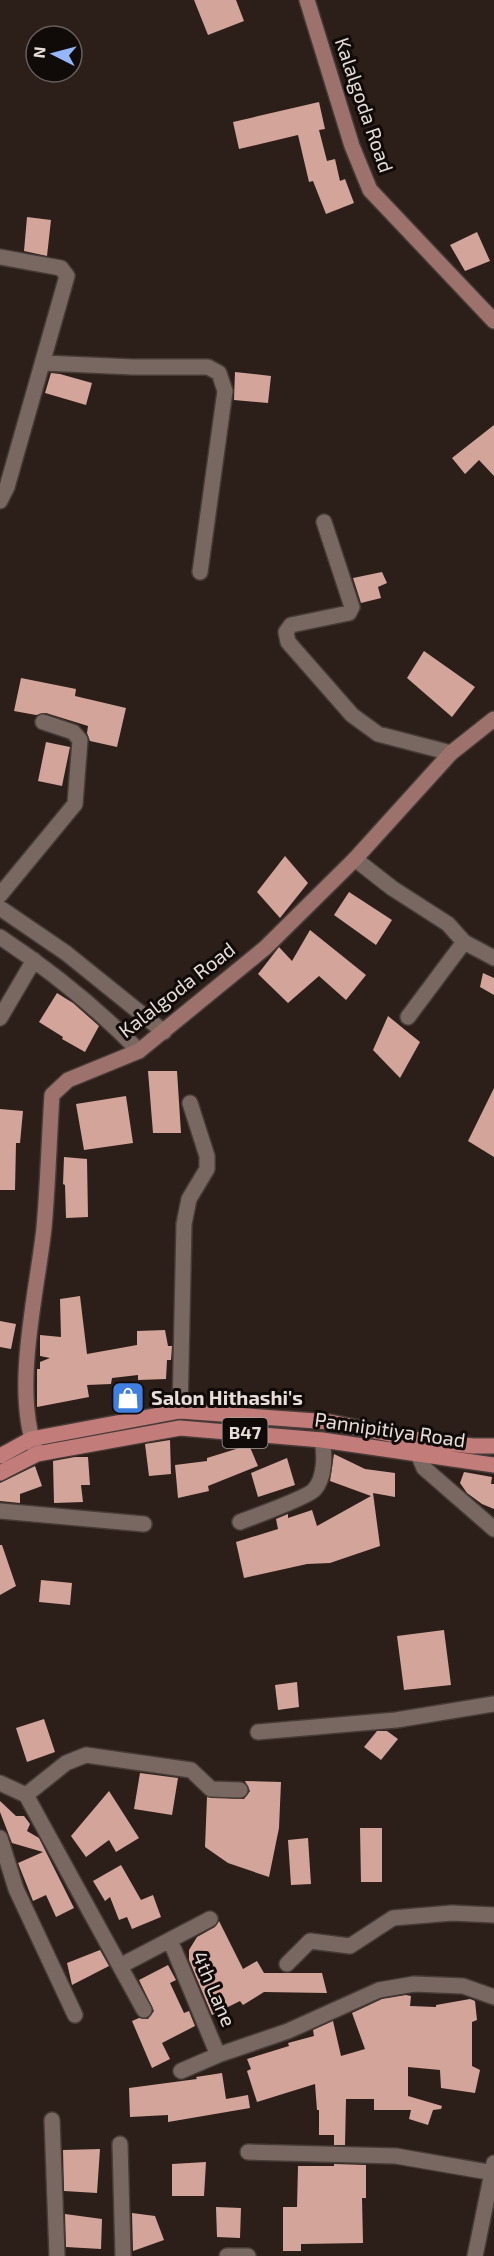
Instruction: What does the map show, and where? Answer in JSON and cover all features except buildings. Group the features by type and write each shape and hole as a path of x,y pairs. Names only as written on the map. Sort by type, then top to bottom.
{"main road":[{"name":"Pannipitiya Road","path":"0,1456 31,1439 180,1412 330,1422 418,1447 494,1465"},
{"name":"Pannipitiya Road","path":"0,1473 37,1454 180,1428 418,1447 494,1446"}],"street":[{"name":"Kalalgoda Road","path":"308,0 352,146 370,190 494,321"},
{"path":"0,257 61,268 67,276 43,363 6,462 7,487 0,501"},
{"path":"43,363 133,367 208,367 219,373 225,391 200,572"},
{"path":"324,522 352,607 349,613 291,626 286,632 288,642 352,715 378,734 451,753"},
{"name":"Kalalgoda Road","path":"37,1454 31,1439 25,1375 44,1227 52,1095 68,1080 139,1051 265,948 355,860 451,753 494,719"},
{"path":"0,895 75,804 80,740 73,732 43,722"},
{"path":"355,860 392,888 448,924 464,942 494,958"},
{"path":"0,908 66,954 164,1032"},
{"path":"0,937 34,960 109,1021 139,1051"},
{"path":"408,1017 464,942"},
{"path":"0,1018 34,960"},
{"path":"180,1412 184,1224 189,1199 207,1169 207,1156 190,1103"},
{"path":"240,1522 313,1491 321,1479 324,1451 322,1440"},
{"path":"418,1447 424,1468 494,1528"},
{"path":"0,1511 144,1524"},
{"path":"258,1732 396,1720 494,1704"},
{"path":"26,1795 66,1762 86,1755 190,1770 211,1790 240,1790"},
{"path":"0,1783 26,1795 144,2010"},
{"path":"0,1838 16,1889 75,2015"},
{"path":"287,1964 310,1941 350,1946 393,1918 452,1913 494,1915"},
{"path":"120,1966 210,1919"},
{"name":"4th Lane","path":"170,1940 218,2055"},
{"path":"182,2071 218,2055 288,2031 379,1990 414,1984 463,1986 494,1997"},
{"path":"52,2120 57,2256"},
{"path":"120,2144 123,2256"},
{"path":"248,2152 396,2156 494,2172"},
{"path":"475,2256 494,2172 494,2163"},
{"path":"227,2256 248,2256"}],"place":[{"name":"Salon Hithashi's","path":"128,1398"}]}
